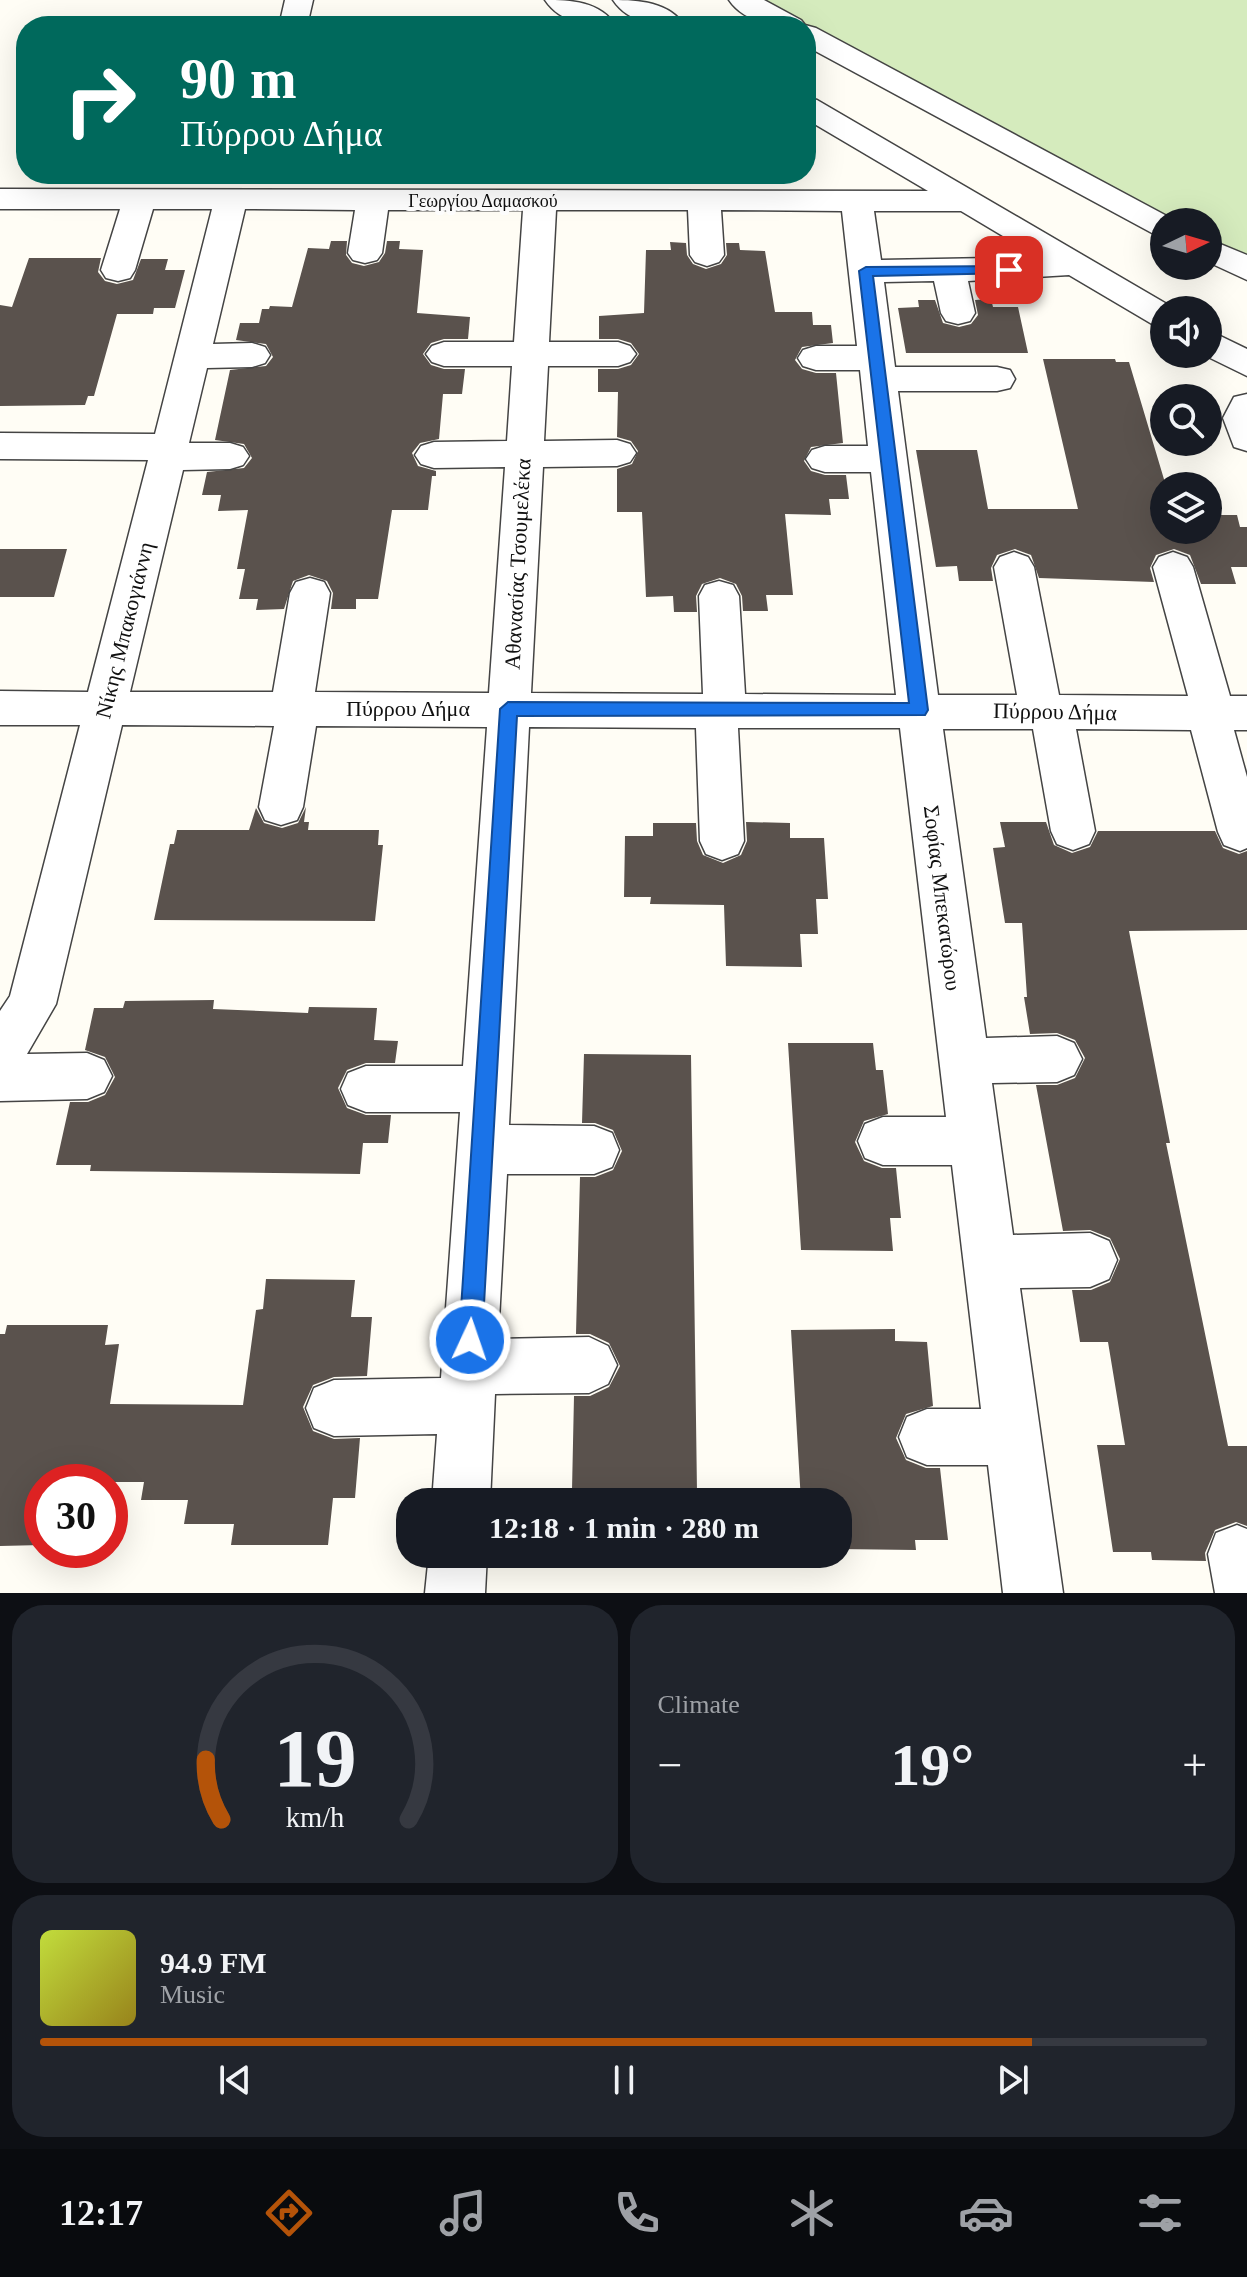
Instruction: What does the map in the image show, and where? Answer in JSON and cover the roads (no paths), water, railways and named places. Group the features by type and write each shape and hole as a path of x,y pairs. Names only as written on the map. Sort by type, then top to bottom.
{"street":[{"path":"559,0 585,16"},
{"path":"627,0 654,16"},
{"path":"743,0 773,16"},
{"path":"816,39 1150,218"},
{"path":"816,112 1150,308"},
{"name":"Γεωργίου Δαμασκού","path":"2,205 247,192 373,200 540,201 701,193 857,203 966,201"},
{"name":"Νίκης Μπακογιάννη","path":"1,1056 32,1004 191,356 247,192"},
{"path":"701,193 707,255"},
{"path":"118,270 139,200"},
{"path":"365,253 373,200"},
{"name":"Αθανασίας Τσουμελέκα","path":"462,1488 540,201"},
{"name":"Σοφίας Μπεκατώρου","path":"857,203 1033,1593"},
{"path":"1222,256 1247,269"},
{"path":"866,271 1009,270 1074,264"},
{"path":"949,271 958,313"},
{"path":"1222,350 1247,364"},
{"path":"444,354 618,354"},
{"path":"191,356 252,355"},
{"path":"816,358 878,369 997,379"},
{"path":"0,446 230,456"},
{"path":"434,455 617,453"},
{"path":"825,459 889,459"},
{"path":"1014,567 1073,831"},
{"path":"1173,567 1223,713 1240,832"},
{"path":"281,807 310,593"},
{"path":"719,596 722,841"},
{"name":"Πύρρου Δήμα","path":"0,708 1223,713"},
{"path":"1,1056 87,1076"},
{"path":"965,1061 1057,1059"},
{"path":"366,1089 485,1089"},
{"path":"883,1141 975,1141"},
{"path":"482,1149 594,1150"},
{"path":"990,1262 1090,1260"},
{"path":"334,1408 589,1365"},
{"path":"927,1437 1013,1437"},
{"path":"455,1593 457,1568"}]}
